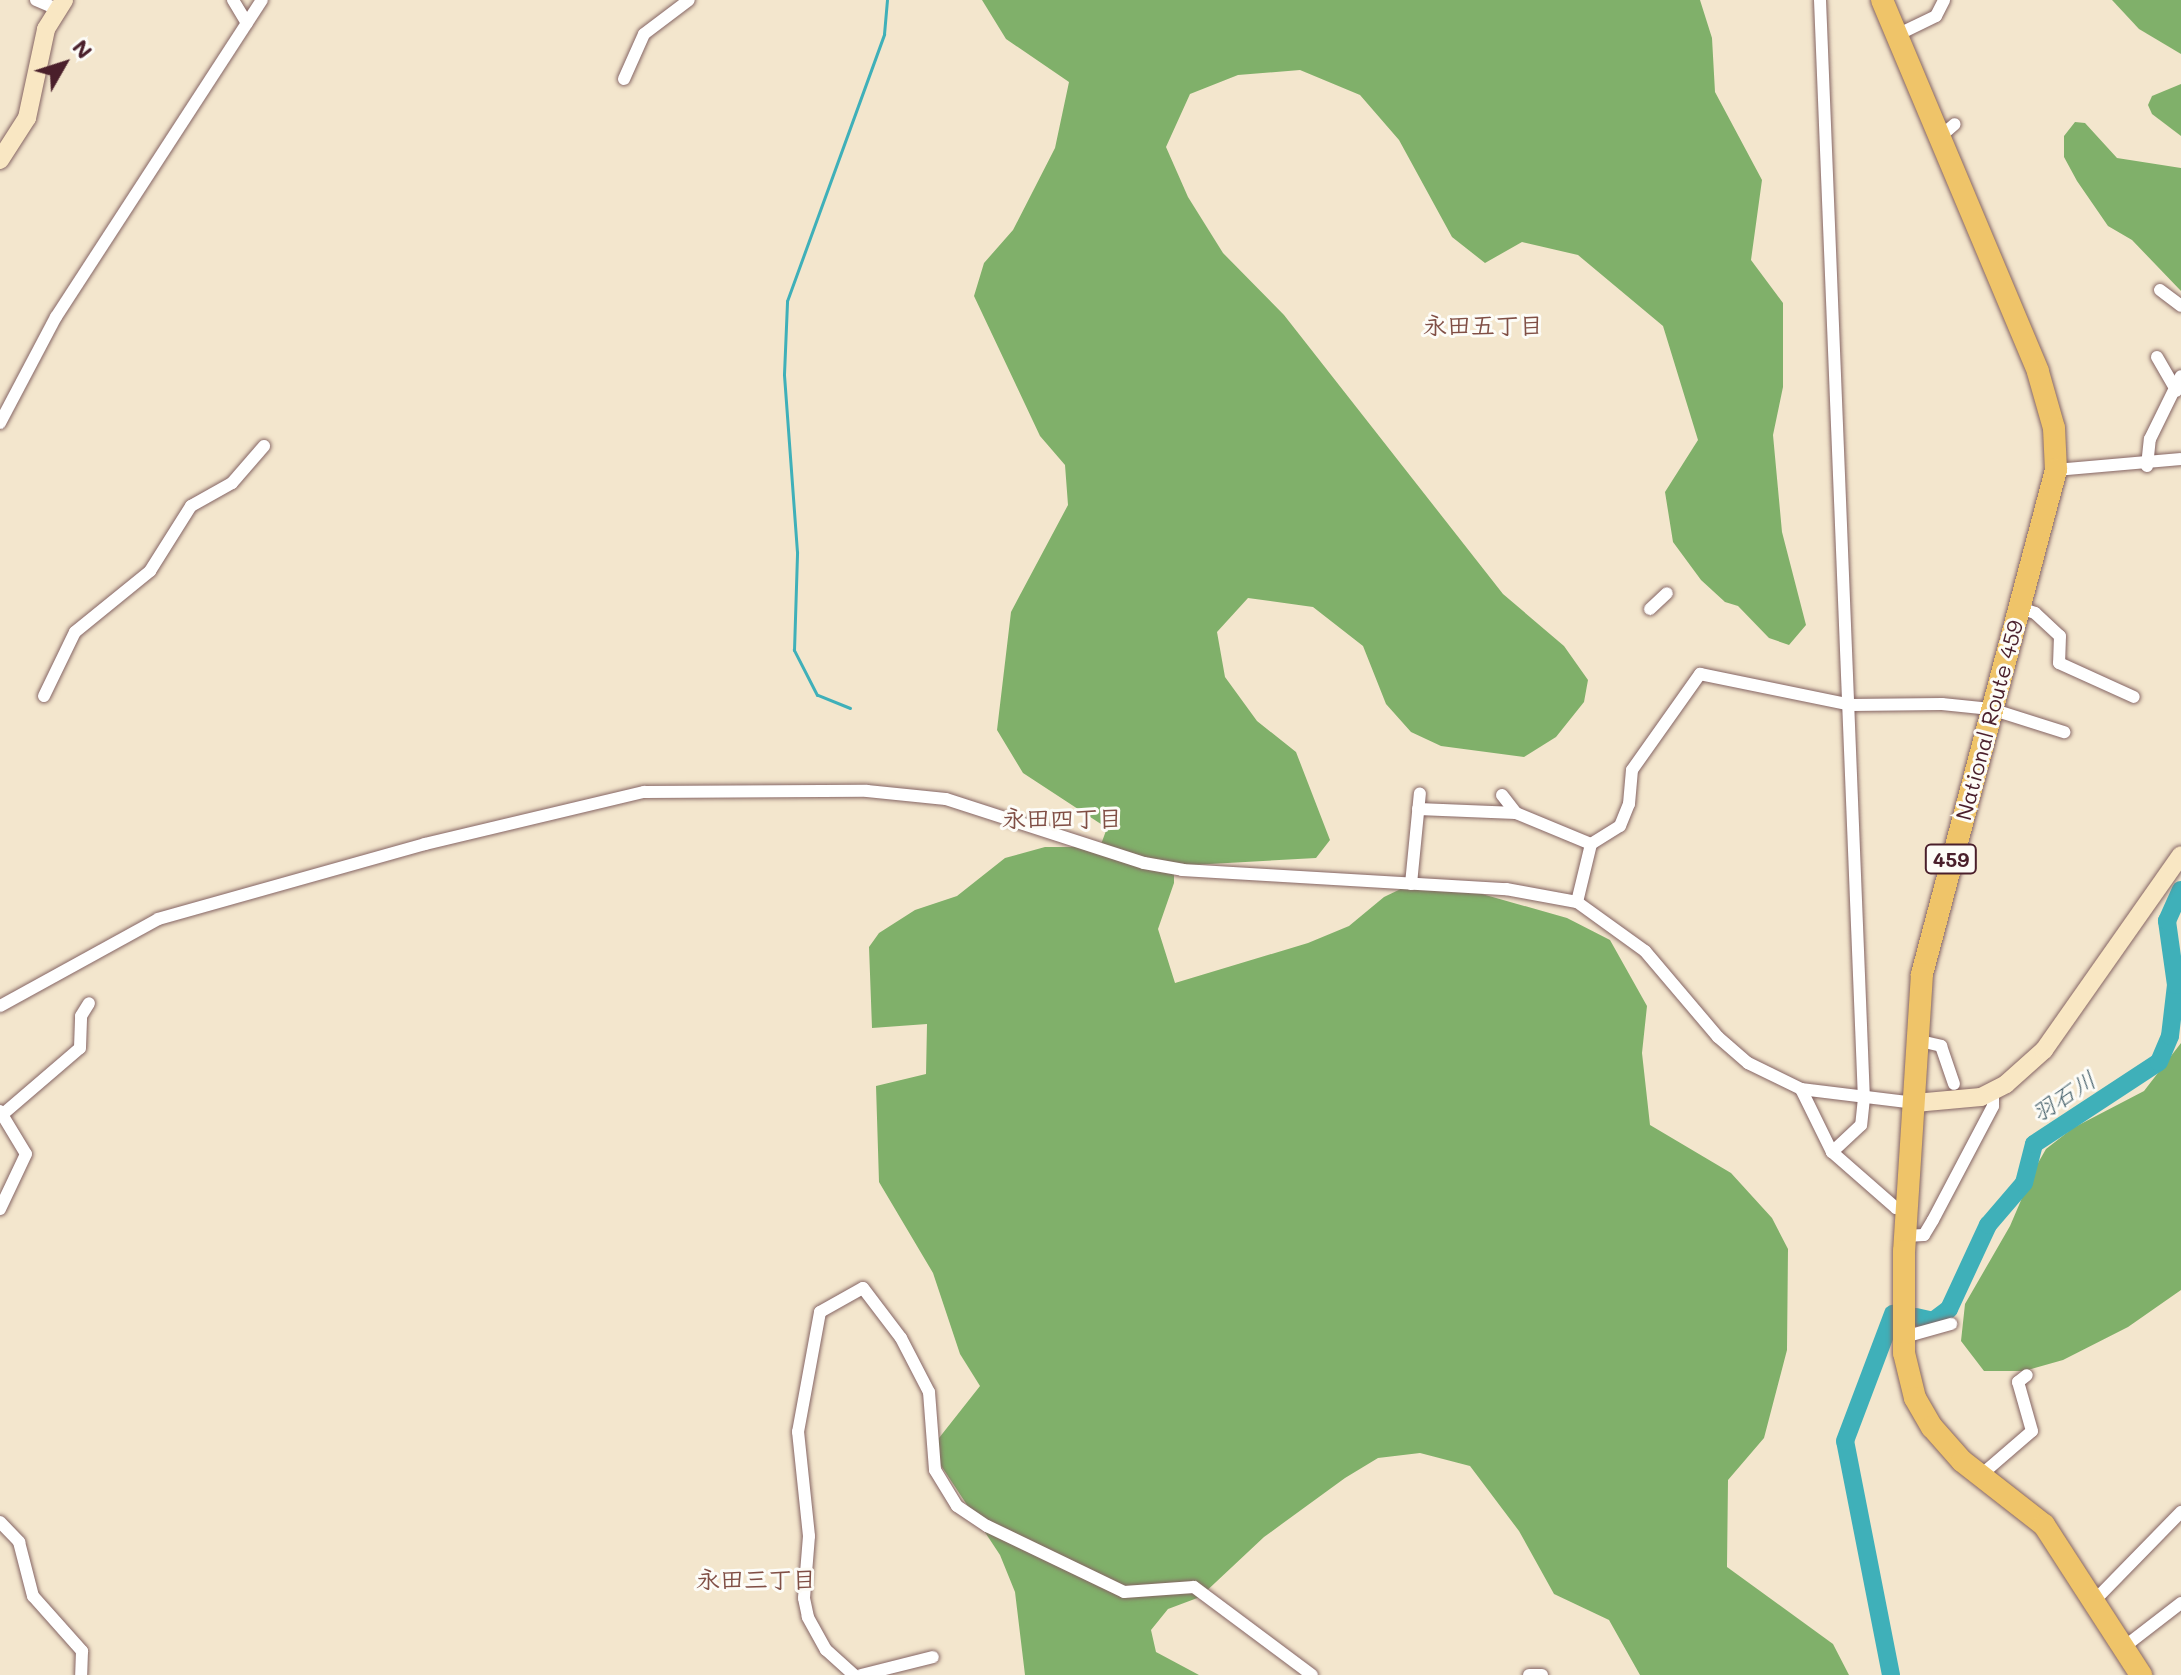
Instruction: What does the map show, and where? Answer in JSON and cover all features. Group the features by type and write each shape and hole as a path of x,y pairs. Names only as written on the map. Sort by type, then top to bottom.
{"highway":[{"name":"National Route 459","path":"1882,0 1948,130 2038,372 2054,428 2056,470 1922,974 1905,1236 1904,1337 1920,1406 1932,1427 1981,1475 2044,1525 2096,1599 2141,1675"}],"street":[{"path":"3,151 27,118 59,4 36,0"},
{"path":"233,0 247,23"},
{"path":"0,423 56,317 262,0"},
{"path":"624,79 644,34 689,0"},
{"path":"1820,0 1864,1098 1861,1125 1832,1152"},
{"path":"1899,34 1936,16 1944,0"},
{"path":"2160,290 2181,306"},
{"path":"2157,357 2177,391"},
{"path":"2147,466 2150,439 2177,391 2181,376"},
{"path":"44,696 75,632 150,571 191,506 232,483 264,446"},
{"path":"2056,470 2147,466 2181,459"},
{"path":"1650,609 1667,593"},
{"path":"2020,608 2035,613 2060,636 2059,663 2134,697"},
{"path":"1577,902 1591,844 1620,826 1629,804 1632,770 1695,676 1847,705 1991,709 2064,732"},
{"path":"0,1006 158,919 425,844 644,792 867,791 946,799 1157,866 1231,875 1506,889 1577,902 1645,951 1731,1050 1801,1089 1915,1103 1950,1103 1993,1091 2044,1050 2179,863"},
{"path":"1411,884 1420,793"},
{"path":"1502,795 1516,813"},
{"path":"1418,809 1516,813 1591,844"},
{"path":"0,1209 26,1154 1,1112 80,1048 81,1016 89,1003"},
{"path":"1916,1040 1941,1046 1954,1084"},
{"path":"1801,1089 1832,1152 1896,1208 1907,1210"},
{"path":"1905,1236 1924,1235 1993,1106 1993,1091"},
{"path":"854,1675 826,1650 808,1617 804,1598 809,1536 798,1432 820,1312 863,1288 901,1338 929,1392 935,1470 957,1506 987,1526 1124,1592 1194,1587 1312,1675"},
{"path":"1904,1337 1951,1324"},
{"path":"1981,1475 2032,1431 2018,1382 2027,1375"},
{"path":"2096,1599 2181,1512"},
{"path":"0,1522 19,1542 33,1596 79,1644 81,1675"},
{"path":"2124,1647 2181,1603"},
{"path":"861,1675 933,1657"},
{"path":"1529,1675 1542,1675"}],"green space":[{"path":"982,0 1700,0 1712,38 1715,92 1762,180 1751,260 1783,303 1783,387 1773,435 1782,532 1806,625 1789,645 1769,638 1738,606 1725,602 1701,580 1673,542 1665,492 1698,440 1663,326 1578,255 1522,242 1485,263 1452,237 1399,140 1360,95 1300,70 1238,75 1190,94 1166,147 1188,197 1223,253 1284,315 1503,594 1564,646 1588,680 1584,702 1556,737 1524,757 1441,746 1411,732 1386,704 1363,646 1313,607 1248,598 1217,632 1225,677 1257,721 1296,752 1330,840 1316,858 1174,866 1174,883 1158,929 1175,983 1308,943 1349,926 1384,897 1411,884 1475,892 1567,918 1610,940 1647,1006 1642,1053 1650,1125 1731,1173 1772,1218 1788,1249 1787,1350 1764,1438 1728,1480 1727,1567 1833,1644 1849,1675 1640,1675 1609,1620 1554,1594 1519,1531 1470,1466 1420,1453 1378,1458 1345,1478 1264,1537 1200,1597 1168,1609 1151,1630 1156,1652 1199,1675 1025,1675 1015,1592 1000,1555 938,1461 939,1438 980,1386 960,1354 933,1273 879,1182 876,1086 926,1074 927,1024 872,1028 869,947 879,933 915,910 957,896 1005,858 1045,847 1100,847 1107,828 1023,773 997,730 1011,612 1068,505 1065,465 1040,436 974,296 984,263 1013,230 1055,148 1069,82 1006,39"},
{"path":"2112,0 2181,0 2181,54 2139,29"},
{"path":"2181,84 2181,136 2152,114 2148,105 2152,96"},
{"path":"2075,122 2085,123 2117,158 2181,168 2181,291 2132,240 2108,226 2077,181 2064,157 2064,136"},
{"path":"2181,1043 2181,1290 2128,1327 2063,1360 2024,1371 1984,1371 1961,1341 1965,1304 2010,1226 2046,1149 2073,1128 2144,1091"}],"waterway":[{"path":"850,708 817,695 794,650 797,552 784,374 787,301 884,34 887,0"},
{"name":"羽石川","path":"1916,1317 1933,1321 1949,1309 1988,1225 2024,1183 2034,1144 2159,1062 2170,1036 2176,985 2167,921 2181,890"},
{"name":"羽石川","path":"1891,1675 1845,1441 1893,1314"}],"district":[{"name":"永田五丁目","path":"1483,325"},
{"name":"永田四丁目","path":"1062,818"},
{"name":"永田三丁目","path":"756,1579"}]}
